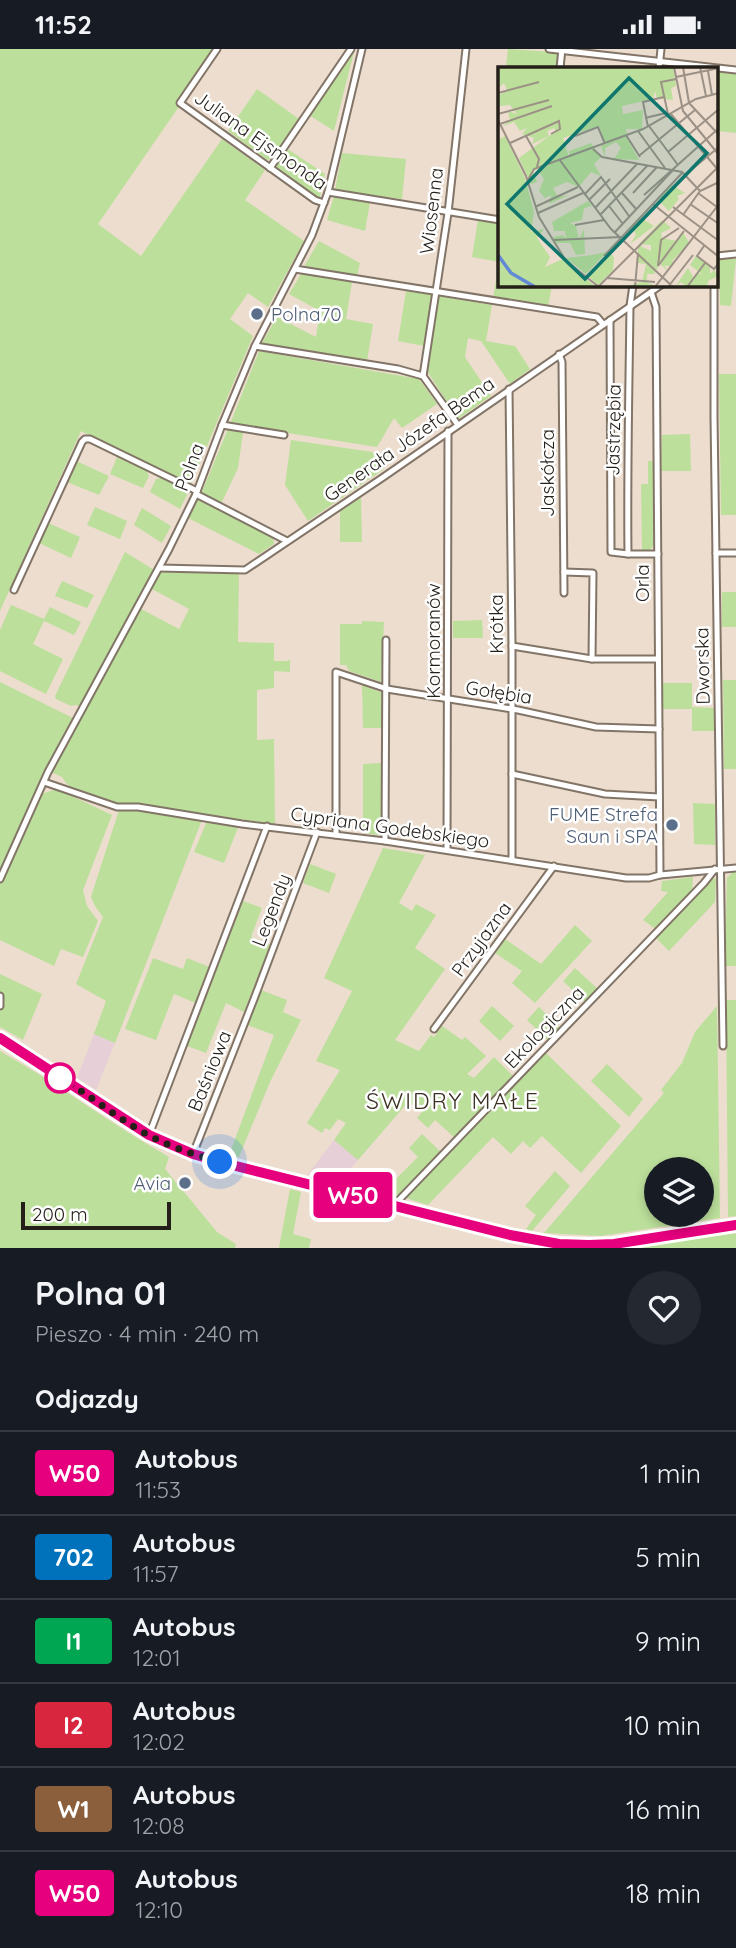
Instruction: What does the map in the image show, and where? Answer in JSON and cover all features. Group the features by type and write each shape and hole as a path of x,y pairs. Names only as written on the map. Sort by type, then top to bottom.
{"main road":[{"path":"0,1038 149,1135 193,1154 395,1206 510,1235 566,1245 601,1245 736,1225"}],"street":[{"name":"Juliana Ejsmonda","path":"217,49 180,103 270,169 315,200 324,203"},
{"path":"270,169 351,49"},
{"name":"Polna","path":"0,879 44,782 159,568 196,492 255,346 316,227 328,193 362,49"},
{"name":"Wiosenna","path":"422,376 448,213 466,49"},
{"path":"549,49 711,67"},
{"path":"659,67 661,49"},
{"path":"718,68 736,70"},
{"name":"Juliana Ejsmonda","path":"328,193 498,220"},
{"path":"718,256 736,254"},
{"path":"295,269 597,317 603,324"},
{"name":"Jastrzębia","path":"628,554 627,474 633,287"},
{"name":"Generała Józefa Bema","path":"159,568 245,570 658,287"},
{"name":"Dworska","path":"714,287 718,869 723,1046"},
{"name":"Orla","path":"651,292 656,307 660,875"},
{"path":"610,320 611,552 658,554"},
{"path":"255,346 398,369 422,376 458,425"},
{"name":"Jaskółcza","path":"559,354 562,362 564,593"},
{"name":"Krótka","path":"509,389 512,860"},
{"path":"222,425 284,435"},
{"name":"Kormoranów","path":"447,850 449,432"},
{"path":"14,590 85,439 90,439 196,492 287,541"},
{"path":"716,553 736,553"},
{"path":"564,572 593,573 592,659"},
{"path":"385,841 386,640"},
{"path":"512,646 592,659 658,659"},
{"name":"Gołębia","path":"336,835 336,671 387,689 512,709 604,728 659,729"},
{"path":"512,774 605,794 659,797"},
{"name":"Cypriana Godebskiego","path":"44,782 117,807 138,807 187,816 385,841 626,878 736,868"},
{"path":"149,1135 267,826"},
{"name":"Legendy","path":"254,999 317,832"},
{"name":"Przyjazna","path":"434,1029 554,866"},
{"name":"Ekologiczna","path":"395,1206 718,869"},
{"path":"0,996 0,1006"},
{"name":"Baśniowa","path":"193,1154 254,999"}],"shaded area":[{"path":"94,1034 115,1043 96,1090 77,1078"},
{"path":"334,1140 358,1160 339,1183 308,1174"}],"green space":[{"path":"0,49 214,49 177,104 180,105 98,224 141,256 222,139 265,170 245,200 304,241 268,307 248,293 230,319 253,336 191,484 81,431 0,611"},
{"path":"354,49 354,52 334,131 309,115"},
{"path":"508,49 554,52 559,57 558,67 506,67"},
{"path":"718,71 736,73 736,133 718,131"},
{"path":"257,89 299,119 272,159 267,160 228,131"},
{"path":"286,148 325,174 319,201 272,168"},
{"path":"342,153 406,159 402,199 335,190"},
{"path":"334,196 370,202 365,231 327,220"},
{"path":"478,220 498,223 498,262 472,257"},
{"path":"319,241 360,263 357,276 307,268 305,265"},
{"path":"719,259 736,259 731,306 720,305"},
{"path":"498,268 498,287 552,287 548,307 493,298"},
{"path":"301,274 352,282 346,319 373,324 367,361 262,343 277,317 316,337 320,311 289,294"},
{"path":"406,291 433,295 424,346 398,341"},
{"path":"438,296 492,305 486,341 515,346 530,369 510,384 481,341 468,338 465,357 491,396 458,419 427,371"},
{"path":"259,351 419,379 437,404 402,428 394,418 377,447 230,424"},
{"path":"719,374 736,374 736,515 721,515"},
{"path":"228,429 243,432 238,468 221,504 201,494"},
{"path":"690,434 691,471 661,471 662,435"},
{"path":"291,440 372,452 384,469 308,521 285,485"},
{"path":"117,457 147,471 149,476 143,488 110,474"},
{"path":"76,461 109,476 99,495 67,482"},
{"path":"648,461 656,461 656,544 649,550 642,550 641,484 648,484"},
{"path":"161,478 185,489 187,495 180,509 150,492 156,479"},
{"path":"361,497 362,542 340,542 340,511"},
{"path":"198,499 273,537 274,544 259,554 188,518"},
{"path":"95,507 127,521 120,539 87,525"},
{"path":"142,508 171,526 162,543 134,525"},
{"path":"48,523 80,537 71,558 39,543"},
{"path":"125,552 154,570 81,707 71,706 55,696"},
{"path":"162,570 239,573 238,642 274,643 274,661 290,659 290,672 274,671 274,688 257,690 257,740 274,739 275,824 116,803 74,789 62,777 51,772 141,609 179,629 189,609 152,589"},
{"path":"62,581 94,595 87,608 55,596"},
{"path":"722,592 736,592 736,627 722,627"},
{"path":"11,605 44,619 50,607 81,622 74,635 44,621 33,644 63,659 46,694 0,671 0,630"},
{"path":"482,620 483,638 453,638 453,621"},
{"path":"362,621 384,622 381,682 349,671 346,665 340,665 340,624 362,624"},
{"path":"723,680 736,680 736,769 724,769"},
{"path":"0,682 75,719 37,788 0,874"},
{"path":"663,683 692,683 692,707 714,708 714,731 692,731 692,709 663,709"},
{"path":"362,685 383,693 381,728 363,728"},
{"path":"381,763 382,832 378,835 363,833 363,764"},
{"path":"57,789 112,815 83,890 87,906 98,921 83,957 61,949 54,966 0,940 0,883 41,794"},
{"path":"693,803 715,804 715,845 694,844"},
{"path":"119,810 202,820 115,1043 94,1034 106,1001 76,984 103,917 91,897"},
{"path":"207,821 239,825 224,863 194,852"},
{"path":"383,848 425,855 399,903 412,911 416,904 436,915 415,948 445,969 395,1040 419,1051 442,1026 462,1040 465,1037 486,1056 467,1074 474,1078 494,1057 514,1077 455,1138 435,1120 428,1128 417,1118 422,1112 409,1101 358,1160 334,1140 346,1123 338,1119 330,1130 325,1128 322,1133 307,1123 340,1070 316,1061 352,991 324,978"},
{"path":"310,864 336,874 329,893 303,883"},
{"path":"736,872 736,966 725,966 727,878"},
{"path":"693,877 692,893 657,930 643,920 668,892 661,891 662,881"},
{"path":"713,878 716,879 715,902 669,951 656,938"},
{"path":"243,901 262,908 251,937 270,945 244,1012 226,1003 206,1053 187,1046"},
{"path":"575,925 592,941 535,1003 512,983 522,971 495,953 505,939 541,964"},
{"path":"153,958 183,969 187,958 212,968 198,1004 174,994 156,1040 125,1029"},
{"path":"575,968 599,990 586,1003 563,981"},
{"path":"0,974 42,994 23,1040 0,1027"},
{"path":"261,990 287,1000 283,1012 301,1020 270,1082 239,1157 229,1155 274,1035 247,1025"},
{"path":"726,1000 736,1000 736,1216 728,1217"},
{"path":"492,1006 514,1026 500,1041 479,1021"},
{"path":"717,1006 720,1218 714,1219 714,1157 644,1157 644,1227 660,1227 601,1236 544,1233 664,1093 661,1090 682,1063 695,1032"},
{"path":"539,1007 561,1029 549,1041 527,1020"},
{"path":"0,1051 169,1157 165,1169 217,1232 236,1244 235,1248 0,1248"},
{"path":"546,1053 621,1126 581,1173 542,1136 530,1148 523,1141 511,1154 493,1137 428,1205 403,1197"},
{"path":"607,1064 643,1099 629,1117 591,1081"},
{"path":"422,1134 441,1152 398,1197 382,1193 418,1157 409,1148"},
{"path":"555,1171 570,1186 532,1231 526,1229 536,1215 525,1206"},
{"path":"290,1189 301,1192 293,1234 311,1239 309,1248 279,1248"},
{"path":"736,1233 736,1248 620,1248 632,1246"}],"bus line":[{"name":"W50","path":"0,1038 149,1135 193,1154 228,1164 510,1235 559,1244 614,1244 736,1225"}],"place":[{"name":"Polna70","path":"257,314"},
{"name":"FUME Strefa Saun i SPA","path":"672,825"},
{"name":"Avia","path":"185,1183"}],"district":[{"name":"ŚWIDRY MAŁE","path":"453,1100"}],"route":[{"path":"60,1078 156,1139 220,1162"}]}
